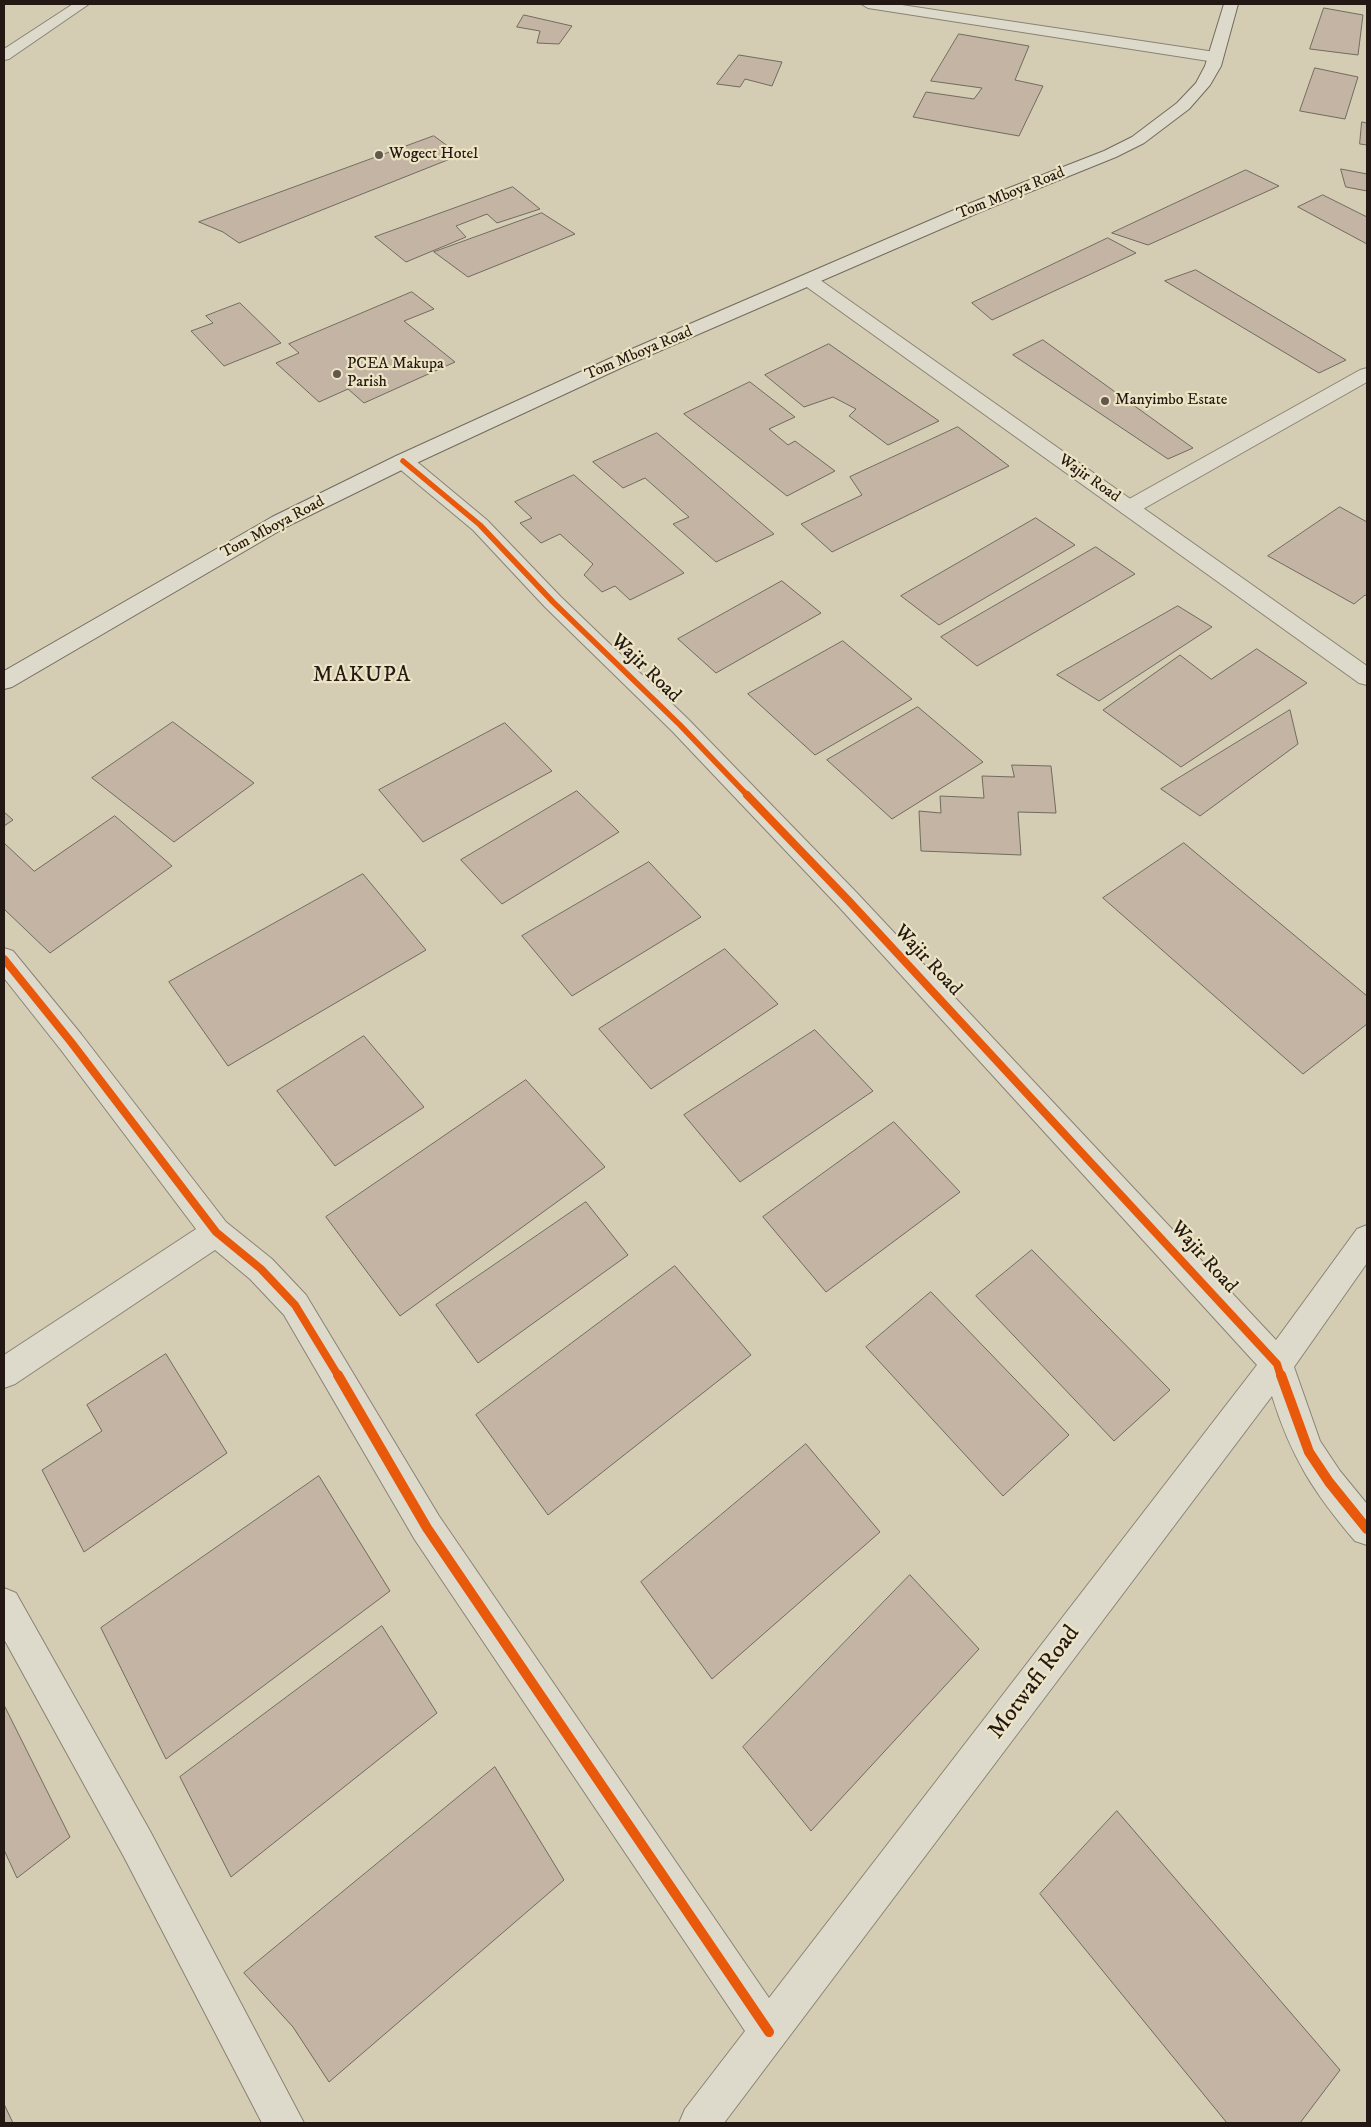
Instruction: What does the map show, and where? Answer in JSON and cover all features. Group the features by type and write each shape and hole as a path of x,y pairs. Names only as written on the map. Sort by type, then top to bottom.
{"street":[{"path":"4,56 82,4"},
{"path":"868,4 1216,57"},
{"name":"Tom Mboya Road","path":"4,680 279,522 403,462 618,362 810,281 974,208 1110,154 1138,140 1184,106 1202,85 1216,57 1231,4"},
{"name":"Wajir Road","path":"810,281 1367,677"},
{"path":"1129,508 1367,374"},
{"name":"Wajir Road","path":"403,462 480,525 553,602 680,725 855,907 1277,1364 1293,1414 1309,1451 1342,1500 1367,1529"},
{"path":"4,959 90,1065 216,1232 261,1269 295,1305 324,1349 427,1528 770,2032"},
{"path":"4,1373 216,1232"},
{"name":"Motwafi Road","path":"699,2123 1277,1364 1367,1239"},
{"path":"4,1605 137,1844 284,2123"}],"building":[{"path":"1324,8 1363,15 1358,55 1310,49"},
{"path":"524,15 572,26 559,44 537,43 540,31 517,27"},
{"path":"959,34 1029,46 1015,80 1043,86 1019,136 913,117 926,92 974,99 982,88 931,81"},
{"path":"739,55 782,62 772,86 745,79 740,87 717,84"},
{"path":"1315,68 1358,77 1345,119 1300,111"},
{"path":"1362,122 1367,123 1367,145 1360,144"},
{"path":"434,136 460,155 239,243 223,232 199,222"},
{"path":"1341,169 1367,174 1367,191 1346,187"},
{"path":"1246,170 1279,186 1148,245 1112,233"},
{"path":"513,187 540,209 497,223 487,214 456,226 466,237 406,262 375,237"},
{"path":"1323,195 1367,217 1367,244 1298,207"},
{"path":"542,213 575,234 468,277 434,252"},
{"path":"1108,238 1136,253 992,320 972,303"},
{"path":"1196,270 1346,360 1319,373 1165,281"},
{"path":"412,292 434,309 404,321 455,362 364,403 348,389 319,402 276,363 299,353 289,344"},
{"path":"240,303 281,343 224,366 191,331 213,323 206,316"},
{"name":"Manyimbo Estate","path":"1043,340 1193,448 1168,459 1013,355"},
{"path":"829,344 939,421 888,445 849,416 856,409 833,397 804,407 765,375"},
{"path":"750,382 795,417 769,429 788,445 795,441 835,471 787,496 684,414"},
{"path":"958,427 1009,466 832,552 801,524 862,495 850,477"},
{"path":"657,433 774,534 716,562 673,524 689,517 645,478 623,488 593,462"},
{"path":"574,475 684,573 630,600 615,586 602,592 584,575 593,564 560,534 541,543 520,523 532,518 515,502"},
{"path":"1340,507 1367,522 1367,596 1365,595 1354,604 1268,556"},
{"path":"1036,518 1075,545 939,625 901,596"},
{"path":"1096,547 1135,574 977,666 941,637"},
{"path":"782,581 821,613 716,673 678,639"},
{"path":"1178,606 1212,627 1099,701 1057,675"},
{"path":"843,641 912,699 815,755 748,694"},
{"path":"1257,649 1307,683 1181,767 1103,710 1180,655 1211,679"},
{"path":"918,707 983,762 892,819 827,760"},
{"path":"1290,710 1298,744 1200,816 1161,789"},
{"path":"173,722 254,783 174,842 92,778"},
{"path":"505,723 552,771 423,842 379,790"},
{"path":"1012,765 1051,766 1056,813 1018,812 1021,855 921,851 919,811 941,813 940,796 984,798 982,776 1014,777"},
{"path":"577,791 619,832 502,904 461,860"},
{"path":"4,812 13,820 4,826"},
{"path":"115,816 172,866 50,953 4,909 4,843 34,871"},
{"path":"1184,843 1367,996 1367,1024 1303,1074 1103,898"},
{"path":"649,862 701,917 572,996 522,936"},
{"path":"363,874 426,950 228,1066 169,982"},
{"path":"725,949 778,1004 651,1089 599,1029"},
{"path":"815,1030 873,1091 740,1182 684,1115"},
{"path":"364,1036 424,1107 335,1166 277,1091"},
{"path":"526,1080 605,1167 400,1316 326,1217"},
{"path":"894,1122 960,1192 826,1292 763,1217"},
{"path":"586,1202 628,1255 478,1363 436,1305"},
{"path":"1032,1250 1170,1390 1114,1441 976,1296"},
{"path":"675,1266 751,1355 548,1515 476,1415"},
{"path":"931,1292 1069,1435 1003,1496 866,1347"},
{"path":"166,1354 227,1453 84,1552 42,1470 102,1431 87,1405"},
{"path":"806,1444 880,1532 712,1679 641,1582"},
{"path":"319,1476 390,1591 166,1759 101,1628"},
{"path":"910,1575 979,1649 811,1831 743,1747"},
{"path":"382,1626 437,1713 231,1877 180,1777"},
{"path":"4,1705 70,1837 17,1878 4,1850"},
{"path":"495,1767 564,1880 329,2082 293,2027 244,1973"},
{"path":"1117,1811 1340,2070 1300,2123 1227,2123 1040,1894"},
{"path":"4,2104 13,2123 4,2123"}],"cycle path":[{"path":"403,461 480,525 553,602 680,725 848,900 1277,1364 1295,1420 1309,1452 1329,1482 1367,1529"},
{"path":"4,959 71,1042 216,1232 261,1269 295,1305 323,1349 427,1528 769,2032"}],"place":[{"name":"Wogect Hotel","path":"379,155"},
{"name":"PCEA Makupa Parish","path":"337,374"},
{"name":"Manyimbo Estate","path":"1105,401"}],"district":[{"name":"MAKUPA","path":"362,676"}]}
